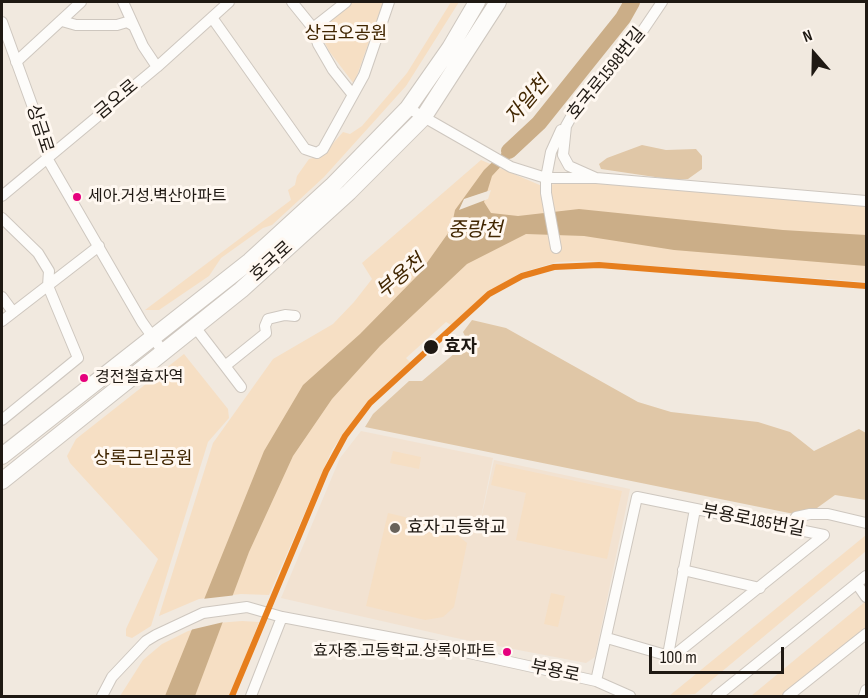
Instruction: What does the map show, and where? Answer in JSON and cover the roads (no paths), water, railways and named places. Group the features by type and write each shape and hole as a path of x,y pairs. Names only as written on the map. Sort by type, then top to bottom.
{"main road":[{"name":"호국로","path":"2,456 259,253 332,186 408,108 450,48 477,2"},
{"name":"호국로","path":"2,481 195,327 349,192 423,118 498,2"},
{"path":"447,82 440,80 439,75 448,61 450,48"}],"street":[{"path":"16,62 81,2"},
{"path":"123,2 157,67"},
{"name":"금오로","path":"2,196 157,67 213,19 229,2"},
{"path":"292,2 313,28 326,60 353,95"},
{"path":"313,28 346,2"},
{"path":"213,19 309,152 317,153 323,149 364,75 389,2"},
{"name":"호국로1598번길","path":"596,178 569,166 563,155 566,126 575,110 637,39 662,2"},
{"path":"62,21 76,26 117,25 127,22 134,26"},
{"name":"상금로","path":"2,22 44,135 47,158 152,338 164,352"},
{"path":"408,108 491,157 511,167 546,178 596,178 867,201"},
{"path":"555,248 546,193 546,178 558,134 575,110"},
{"path":"2,218 38,253 49,271 48,286 78,358 74,364 2,420"},
{"path":"2,321 99,246"},
{"path":"2,297 13,312"},
{"path":"225,366 266,333 265,326 268,319 285,315 295,316"},
{"path":"195,327 242,387"},
{"name":"부용로185번길","path":"596,681 637,497 824,535 677,653 668,655"},
{"path":"607,638 668,655 695,509"},
{"path":"791,527 796,517 810,514 828,514 867,523"},
{"path":"683,570 760,588"},
{"path":"717,696 867,576"},
{"path":"856,584 867,597"},
{"name":"부용로","path":"102,696 112,677 146,641 181,621 203,613 247,607 282,617 452,649 596,681 630,696"},
{"path":"251,696 282,617"},
{"path":"788,696 866,636"},
{"path":"864,696 867,690"}],"water":[{"name":"중랑천","path":"523,133 527,138 492,176 484,202 491,213 518,216 579,209 783,230 866,235 866,266 674,250 584,236 526,234 467,264 380,346 332,399 293,456 249,552 195,696 165,696 264,451 303,385 360,334 419,274 451,229 455,210 484,170"}],"waterway":[{"name":"자일천","path":"509,151 539,123 623,18 632,2"}],"place":[{"name":"세아.거성.벽산아파트","path":"77,197"},
{"name":"효자","path":"431,347"},
{"name":"경전철효자역","path":"84,378"},
{"name":"효자고등학교","path":"395,528"},
{"name":"효자중.고등학교.상록아파트","path":"507,652"}],"park label":[{"name":"상금오공원","path":"346,34"},
{"name":"상록근린공원","path":"143,459"}],"water label":[{"name":"부용천","path":"401,277"}]}
